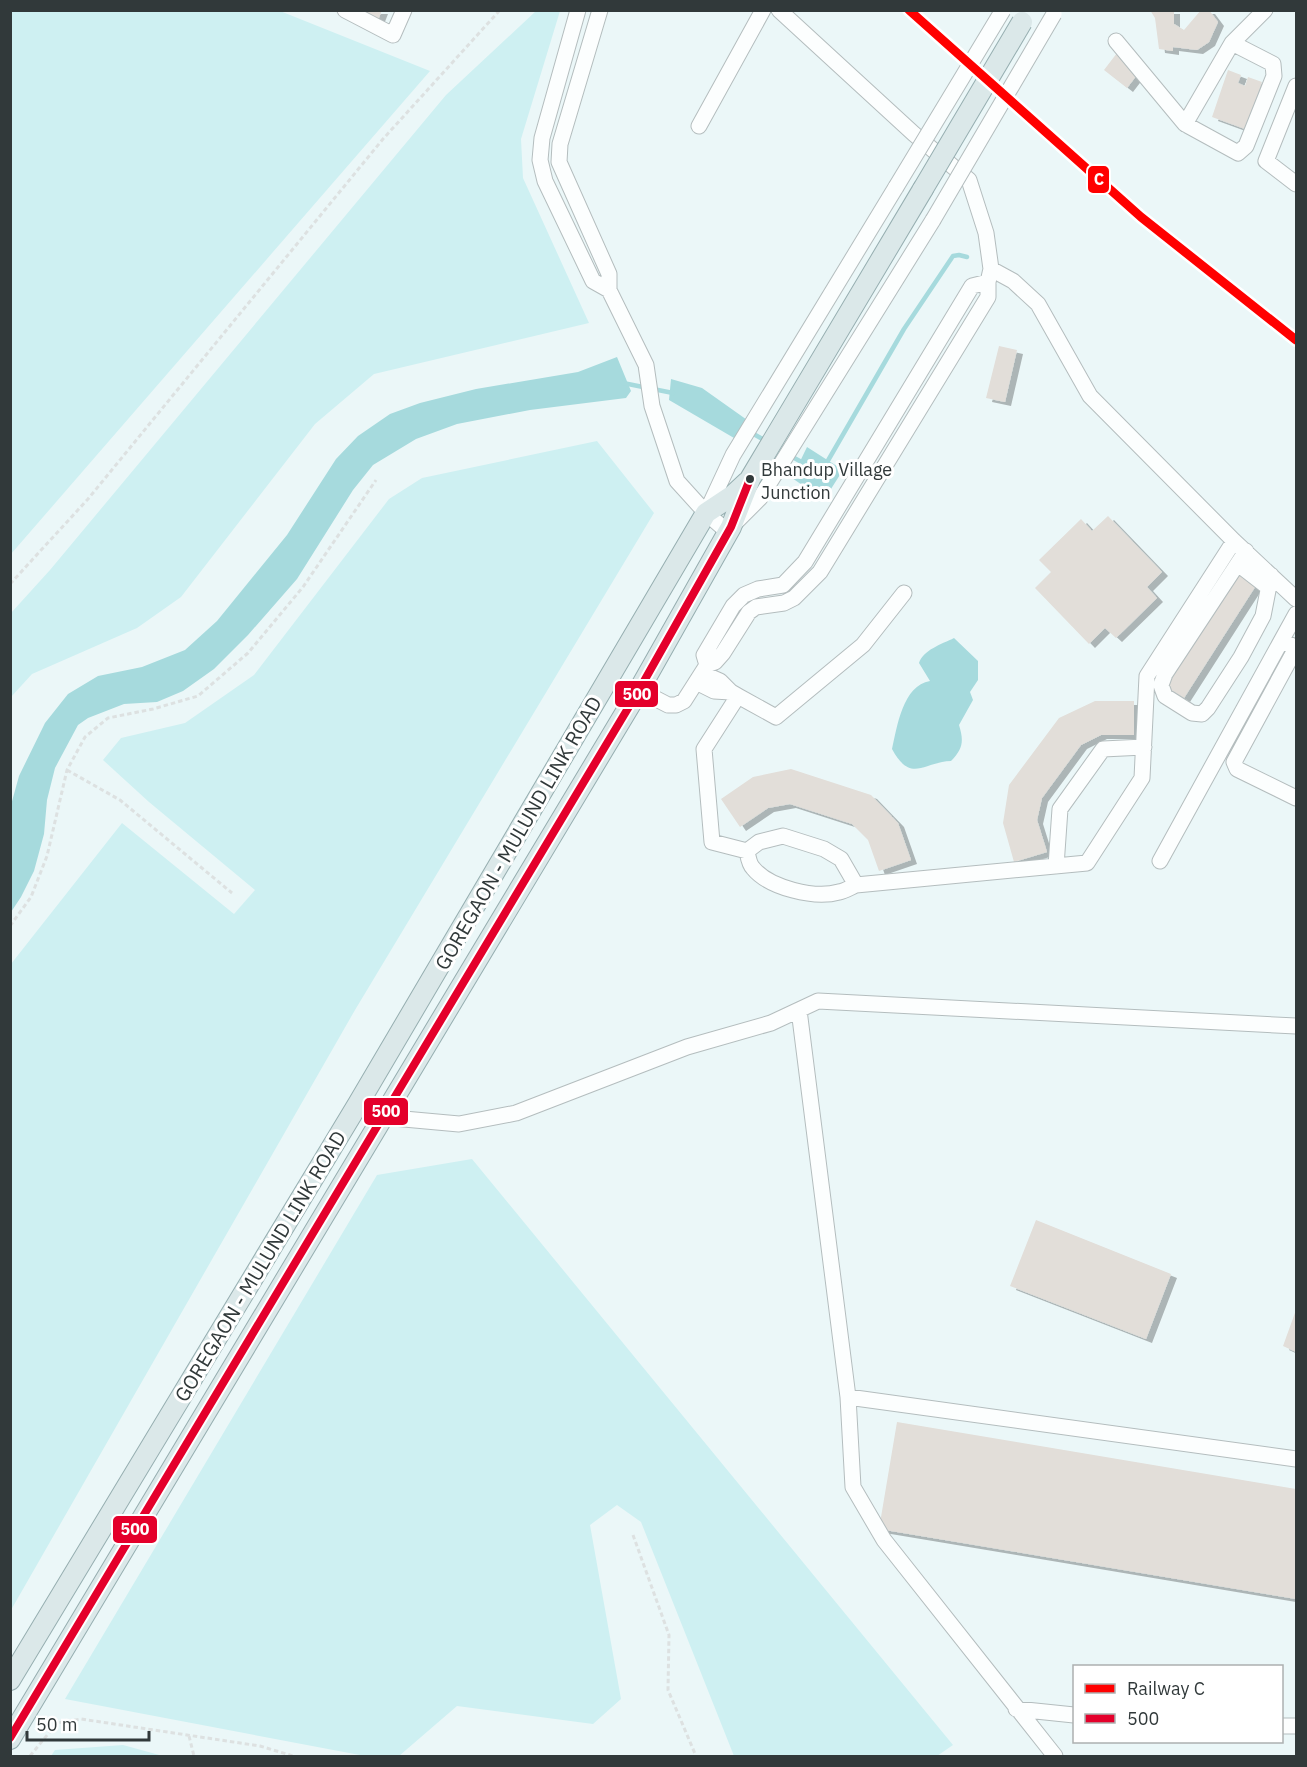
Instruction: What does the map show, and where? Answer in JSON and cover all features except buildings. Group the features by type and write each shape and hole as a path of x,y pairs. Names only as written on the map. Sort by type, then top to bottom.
{"main road":[{"path":"753,474 791,432 922,189 1025,16"},
{"name":"GOREGAON - MULUND LINK ROAD","path":"10,1680 358,1104 706,513 733,495 753,474"},
{"name":"GOREGAON - MULUND LINK ROAD","path":"10,1739 639,690 729,530 753,474"}],"street":[{"path":"345,10 393,34 404,10"},
{"path":"578,10 542,138 540,160 545,180 593,282 609,290"},
{"path":"600,10 560,144 560,162 609,274 609,290 646,365 652,406 677,481 706,513 729,530 760,498 778,469 791,432 933,220 1056,12"},
{"path":"699,126 764,10"},
{"path":"721,642 748,612 756,607 784,603 794,598 820,572 988,297 986,233 969,180 914,134 779,10"},
{"path":"706,513 734,455 1003,10"},
{"path":"1185,124 1232,43 1265,10"},
{"path":"1116,40 1185,124 1238,153 1246,146 1274,76 1273,64 1232,43"},
{"path":"1296,86 1266,160 1296,184"},
{"path":"639,690 668,705 676,705 684,701 702,673 715,662 733,606 747,594 758,589 783,585 805,562 972,286 989,275 1013,281 1038,304 1090,396 1239,552 1270,582 1296,599"},
{"path":"1239,552 1165,674 1161,685 1165,696 1192,713 1202,714 1208,708 1263,616 1270,582"},
{"path":"747,850 751,867 766,881 810,893 838,893 856,885 1088,863 1142,778 1147,676 1239,552"},
{"path":"805,562 820,572"},
{"path":"783,585 794,598"},
{"path":"702,673 714,691 734,694 776,717 863,645 904,593"},
{"path":"747,594 756,607"},
{"path":"1160,861 1296,614"},
{"path":"1282,640 1296,648 1234,762 1237,769 1296,798"},
{"path":"734,694 704,749 712,842 747,850 759,842 783,836 824,849 841,860 856,885"},
{"path":"1230,735 1245,743"},
{"path":"1056,866 1060,809 1103,749 1144,747"},
{"path":"358,1104 382,1117 459,1124 516,1113 687,1047 771,1023 818,1001 1296,1026"},
{"path":"799,1010 848,1397 853,1487 884,1540 1055,1756"},
{"path":"848,1397 1296,1459"},
{"path":"1016,1708 1073,1715"}],"path":[{"path":"10,584 88,499 383,139 500,10"},
{"path":"10,926 32,897 47,856 67,770 85,737 108,718 153,709 198,696 248,653 303,587 376,480"},
{"path":"67,770 120,800 232,893"},
{"path":"633,1535 669,1635 668,1690 696,1756"},
{"path":"30,1756 57,1723 81,1719 260,1746 293,1756"},
{"path":"189,1736 194,1756"}],"shaded area":[{"path":"11,10 280,11 430,71 11,554"},
{"path":"536,11 560,11 521,139 523,178 589,323 374,374 315,424 181,597 137,628 32,674 11,697 11,613 50,570 446,95"},
{"path":"617,357 631,391 626,398 530,410 457,424 416,439 373,465 353,490 297,579 248,635 214,669 183,691 157,702 124,704 88,718 78,725 55,768 47,800 44,834 34,871 11,912 11,805 19,776 45,723 68,694 98,676 142,667 185,650 217,621 287,535 336,459 358,436 390,414 420,403 476,389 578,372"},
{"path":"671,379 702,388 757,427 746,445 669,400"},
{"path":"597,441 654,513 355,1010 11,1610 11,964 122,823 234,914 255,890 149,802 103,760 121,738 185,723 254,675 389,499 422,478"},
{"path":"807,447 843,470 824,500 792,478"},
{"path":"954,638 978,661 978,680 970,692 973,700 959,725 962,736 960,749 951,761 918,768 905,766 892,749 907,698 921,684 930,681 919,663 924,654"},
{"path":"472,1159 953,1745 937,1756 734,1756 641,1522 617,1505 590,1525 621,1699 593,1724 457,1706 399,1756 365,1756 65,1699 377,1175"},
{"path":"123,1745 163,1756 51,1756 55,1750"}],"waterway":[{"path":"826,464 904,329 953,256 967,257"},
{"path":"623,383 673,393"},
{"path":"750,432 766,441"},
{"path":"789,455 805,464"}],"rail line":[{"name":"C","path":"909,10 1141,217 1296,340"}],"transit line":[{"name":"500","path":"10,1738 639,690 731,527 750,479"}],"place":[{"name":"Bhandup Village Junction","path":"750,479"}]}
